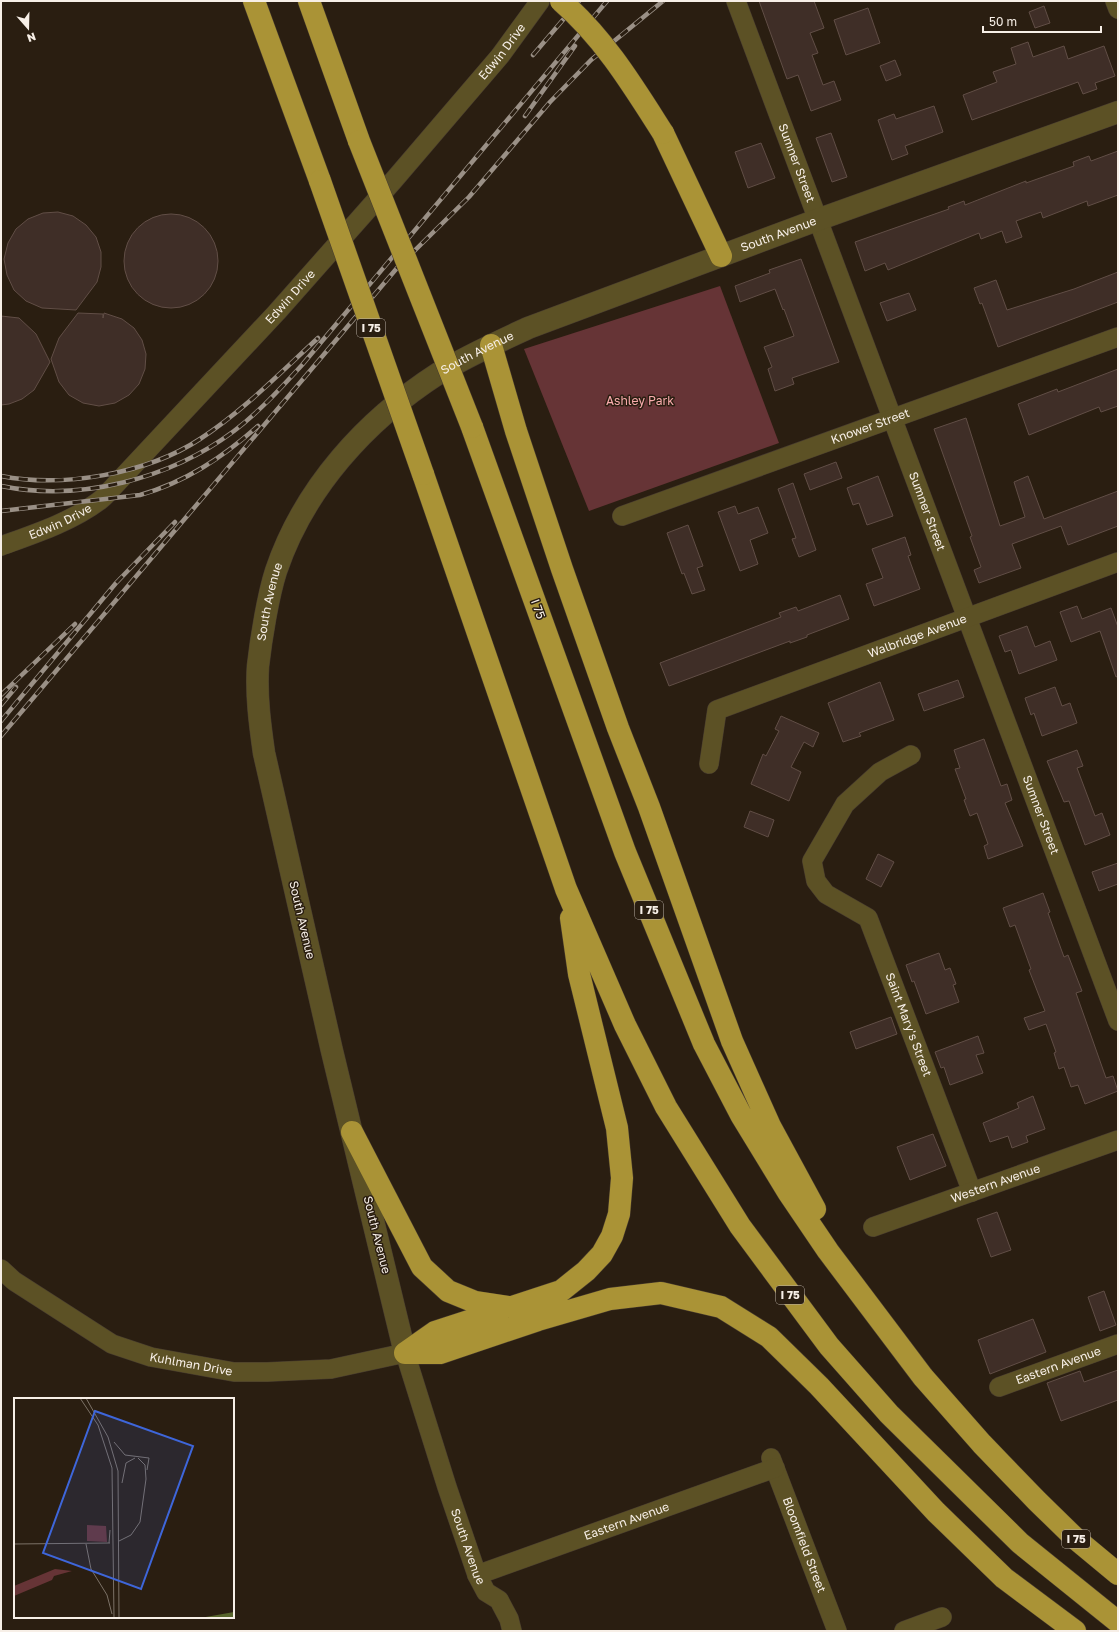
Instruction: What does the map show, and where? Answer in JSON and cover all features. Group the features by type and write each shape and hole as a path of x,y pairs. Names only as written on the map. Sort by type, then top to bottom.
{"highway":[{"name":"I 75","path":"254,1 320,181 423,474 566,889 625,1025 666,1107 740,1226 829,1346 889,1414 1014,1537 1118,1622"},
{"name":"I 75","path":"309,1 359,141 472,427 625,852 704,1044 741,1115 788,1192 828,1251 904,1353 946,1405 1037,1501 1077,1540 1118,1574"},
{"path":"561,1 577,15 624,72 663,133 721,256"},
{"path":"490,345 516,431 562,569 618,728 649,807 732,1041 770,1126 815,1209 904,1353"},
{"path":"405,1353 435,1332 561,1291 586,1271 602,1254 612,1236 619,1214 622,1178 617,1128 579,974 566,889"},
{"path":"352,1132 407,1242 422,1267 448,1291 475,1302 511,1308"},
{"path":"405,1353 440,1353 538,1320 610,1299 662,1294 721,1308 769,1337 820,1386 936,1512 1004,1578 1075,1631"}],"street":[{"name":"Edwin Drive","path":"1,546 42,531 78,514 100,500 117,483 277,312 449,117 500,56 540,1"},
{"name":"Sumner Street","path":"736,1 966,618 1111,979 1118,1021"},
{"path":"1115,1 1118,9"},
{"name":"South Avenue","path":"481,1583 447,1487 405,1353 264,753 258,707 258,666 276,572 288,539 305,507 341,458 371,426 401,400 439,373 490,345 528,328 817,220 1118,112"},
{"name":"Knower Street","path":"622,516 1118,337"},
{"name":"Walbridge Avenue","path":"709,764 717,710 1118,562"},
{"name":"Saint Mary's Street","path":"911,755 880,772 845,804 812,861 816,881 826,894 868,918 972,1192"},
{"name":"Western Avenue","path":"873,1227 1118,1140"},
{"name":"Kuhlman Drive","path":"1,1269 14,1281 112,1344 151,1357 234,1372 267,1372 331,1369 405,1353"},
{"name":"Eastern Avenue","path":"998,1386 1118,1344"},
{"name":"Eastern Avenue","path":"481,1583 773,1463"},
{"name":"Bloomfield Street","path":"773,1463 837,1631"},
{"path":"481,1583 499,1600 509,1619 512,1631"},
{"path":"904,1631 942,1617"}],"green space":[{"name":"Ashley Park","path":"720,286 779,443 589,511 524,349"}],"building":[{"path":"759,1 814,1 824,28 810,33 818,53 812,55 823,85 834,81 841,100 811,111 798,75 787,79"},
{"path":"1044,6 1050,23 1035,28 1029,12"},
{"path":"868,8 880,43 846,55 834,20"},
{"path":"1028,42 1033,57 1064,46 1068,59 1104,46 1115,76 1095,83 1097,89 1083,94 1078,82 972,120 963,95 997,82 993,72 1016,64 1011,48"},
{"path":"895,60 901,75 886,81 880,66"},
{"path":"934,106 943,132 905,146 908,154 892,160 878,120 894,114 896,119"},
{"path":"831,133 847,177 832,182 816,138"},
{"path":"761,143 775,178 748,188 735,152"},
{"path":"1118,151 1118,195 1088,206 1087,201 1043,218 1041,212 1016,221 1022,237 1006,243 1002,231 981,239 979,233 888,270 885,263 865,271 855,242 949,209 948,207 964,201 965,205 1026,181 1026,183 1074,166 1073,162 1089,156 1091,161"},
{"path":"58,212 73,216 86,225 96,237 101,252 101,267 97,282 76,310 42,308 26,301 14,290 7,275 4,259 8,243 16,229 28,219 43,213"},
{"path":"171,214 189,217 204,228 215,243 218,261 215,279 204,294 189,305 171,308 153,305 138,294 127,279 124,261 127,243 138,228 153,217"},
{"path":"801,259 839,362 792,378 794,384 775,391 768,369 772,367 764,347 794,336 784,309 783,310 775,289 740,302 735,286 770,273 769,270"},
{"path":"1118,272 1118,302 998,347 982,303 980,304 974,288 996,280 1007,310 1074,289"},
{"path":"909,293 916,310 887,321 880,303"},
{"path":"78,313 103,314 103,318 104,313 122,319 134,328 142,340 146,354 145,369 139,384 129,395 115,403 99,406 83,403 69,395 59,382 51,359 59,338"},
{"path":"1,316 19,318 36,334 50,362 34,390 22,399 9,404 1,405"},
{"path":"1118,369 1118,406 1101,412 1099,407 1029,435 1018,404 1057,389 1058,392"},
{"path":"966,418 1000,526 1025,517 1014,482 1028,476 1044,519 1118,491 1118,526 1068,545 1061,526 1012,544 1021,568 979,583 974,570 981,567 970,537 972,536 934,429"},
{"path":"836,462 842,478 810,490 804,474"},
{"path":"878,476 893,516 867,525 859,503 853,505 847,488"},
{"path":"793,483 816,550 799,557 792,539 796,538 778,489"},
{"path":"735,506 738,514 758,507 768,533 750,540 758,564 740,571 718,512"},
{"path":"688,525 703,566 697,568 705,590 692,594 684,573 682,574 667,533"},
{"path":"905,537 911,555 908,556 920,589 874,606 866,584 883,578 872,549"},
{"path":"840,595 849,619 807,635 807,637 790,643 790,641 669,686 660,663 781,617 779,613 796,607 798,611"},
{"path":"1077,606 1082,619 1111,608 1118,627 1118,676 1116,677 1100,631 1071,642 1060,612"},
{"path":"1027,626 1035,647 1050,641 1057,660 1019,674 1011,650 1005,652 999,636"},
{"path":"958,680 964,697 924,711 918,694"},
{"path":"880,682 894,720 859,733 861,736 843,742 828,703"},
{"path":"1055,687 1062,706 1070,703 1077,723 1042,736 1034,713 1031,715 1025,698"},
{"path":"781,716 819,733 813,747 804,742 791,767 801,772 789,801 751,784 763,754 766,756 779,731 775,729"},
{"path":"984,739 1001,786 1007,784 1012,800 1005,803 1023,846 988,859 984,846 988,844 977,813 970,816 964,800 966,799 955,769 960,768 954,750"},
{"path":"1077,750 1083,766 1077,768 1095,816 1102,813 1110,835 1085,845 1069,801 1064,802 1047,761"},
{"path":"750,811 774,820 768,837 744,827"},
{"path":"878,854 894,862 881,887 866,879"},
{"path":"1118,863 1118,884 1099,891 1092,872"},
{"path":"1043,893 1050,912 1048,913 1064,957 1068,955 1082,991 1076,993 1106,1078 1113,1076 1118,1091 1085,1104 1078,1085 1071,1087 1064,1067 1059,1069 1054,1053 1056,1052 1046,1024 1029,1030 1024,1018 1045,1011 1029,970 1031,969 1015,925 1010,927 1003,908"},
{"path":"939,953 945,970 950,968 956,984 953,985 959,1002 926,1014 914,981 912,982 906,965"},
{"path":"891,1017 897,1034 856,1049 850,1032"},
{"path":"978,1036 984,1053 976,1055 983,1073 950,1085 944,1067 941,1068 935,1052"},
{"path":"1033,1096 1045,1129 1026,1136 1028,1142 1012,1148 1008,1136 990,1142 983,1123 1019,1108 1017,1103"},
{"path":"933,1134 946,1166 910,1180 897,1147"},
{"path":"997,1212 1011,1250 991,1257 977,1219"},
{"path":"1104,1291 1116,1325 1100,1331 1088,1297"},
{"path":"1033,1319 1046,1352 990,1374 978,1340"},
{"path":"1118,1370 1118,1400 1061,1421 1047,1383 1080,1371 1084,1382"}],"railway":[{"path":"533,55 579,1"},
{"path":"1,486 31,490 62,491 93,488 123,482 153,474 182,462 209,448 243,424 270,400 302,365 607,1"},
{"path":"1,736 397,268 469,197 550,102 591,60 663,1"},
{"path":"525,116 575,46"},
{"path":"1,476 25,479 77,479 130,469 179,451 200,439 231,416 261,391 318,338"},
{"path":"1,511 140,495 157,490 188,476 203,467 231,448 258,426"},
{"path":"1,721 116,583 175,522"},
{"path":"1,695 75,624"},
{"path":"1,705 16,687"}]}
